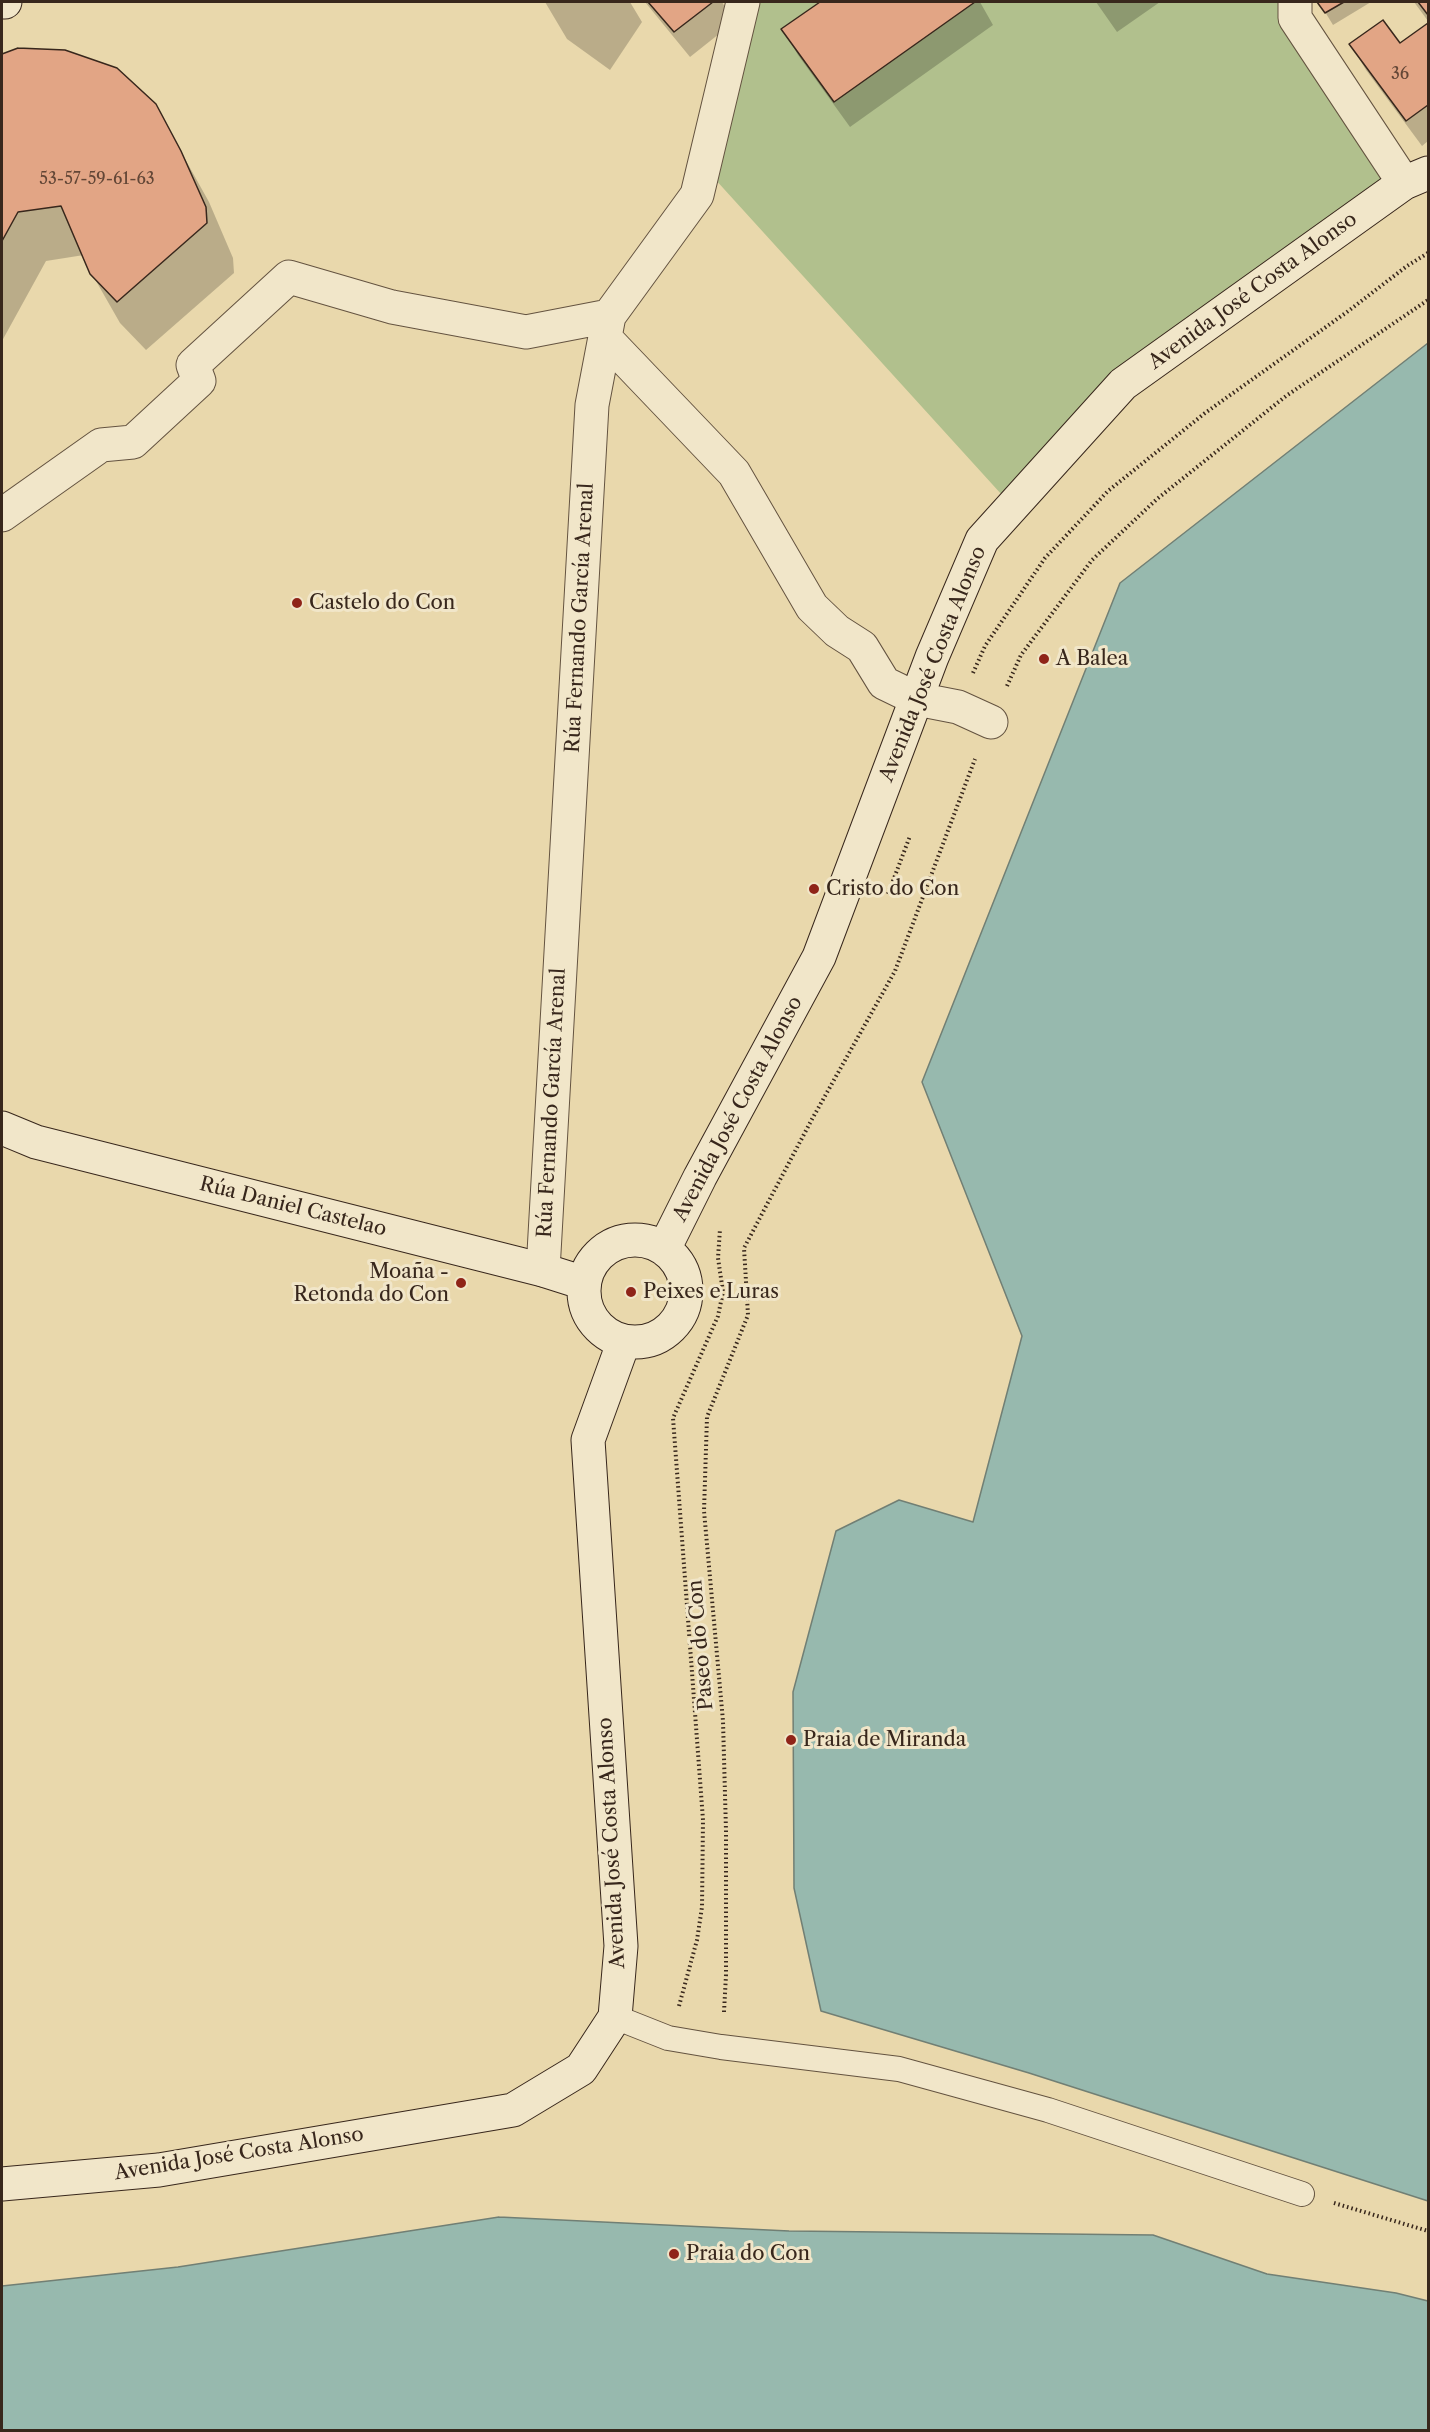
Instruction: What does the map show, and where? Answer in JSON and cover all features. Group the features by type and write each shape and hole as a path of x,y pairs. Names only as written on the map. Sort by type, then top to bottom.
{"street":[{"name":"Rúa Fernando García Arenal","path":"543,1270 592,405 607,327 698,195 743,2"},
{"path":"1295,2 1295,18 1416,178"},
{"name":"Avenida José Costa Alonso","path":"664,1249 700,1177 819,957 932,657 982,540 1123,384 1416,178"},
{"path":"2,515 101,445 133,442 199,381 193,365 289,277 392,307 526,333 607,327 734,473 812,606 837,631 862,647 884,683 918,699 958,707 991,722"},
{"name":"Rúa Daniel Castelao","path":"2,1128 36,1142 543,1270 584,1283"},
{"path":"631,1239 649,1241 664,1249 677,1261 685,1277 686,1294 682,1311 673,1326 658,1336 642,1341 624,1341 610,1336 588,1313 584,1299 584,1283 590,1267 600,1253 615,1244 631,1239"},
{"name":"Avenida José Costa Alonso","path":"2,2184 159,2170 513,2110 581,2069 615,2017 621,1946 588,1440 624,1341"}],"lane":[{"path":"615,2017 668,2038 899,2069 1048,2110 1302,2194"}],"path":[{"path":"958,707 985,646 1045,558 1108,491 1205,413 1428,253"},
{"path":"991,722 1021,655 1092,561 1157,499 1286,396 1428,300"},
{"name":"Paseo do Con","path":"722,2047 726,1975 723,1721 704,1511 707,1417 748,1315 744,1248 811,1121 895,971 968,773 991,722"},
{"path":"884,903 913,826"},
{"path":"668,2038 698,1940 702,1907 703,1858 700,1774 673,1418 718,1316 723,1292 718,1258 720,1221"},
{"path":"1302,2194 1428,2231"}],"green space":[{"path":"743,2 1295,2 1404,183 1123,384 1012,506 704,167"}],"water":[{"path":"1428,343 1428,2201 1029,2073 821,2011 794,1888 793,1692 836,1531 899,1500 973,1522 1022,1336 922,1082 1120,583"},
{"path":"499,2217 789,2231 1153,2235 1267,2274 1396,2293 1428,2301 1428,2430 2,2430 2,2286 178,2267"}],"building":[{"path":"648,2 713,2 674,32"},
{"path":"820,2 975,2 834,102 781,29"},
{"path":"1317,2 1344,2 1325,13"},
{"path":"1418,2 1428,2 1428,15"},
{"path":"1383,20 1400,43 1428,23 1428,105 1406,121 1349,44"},
{"path":"18,48 65,50 117,68 156,104 181,151 206,207 207,223 117,302 90,274 61,206 18,212 2,241 2,54"}],"place":[{"name":"Castelo do Con","path":"297,603"},
{"name":"A Balea","path":"1044,659"},
{"name":"Cristo do Con","path":"814,889"},
{"name":"Moaña - Retonda do Con","path":"461,1283"},
{"name":"Peixes e Luras","path":"631,1292"},
{"name":"Praia de Miranda","path":"791,1740"},
{"name":"Praia do Con","path":"674,2254"}]}
